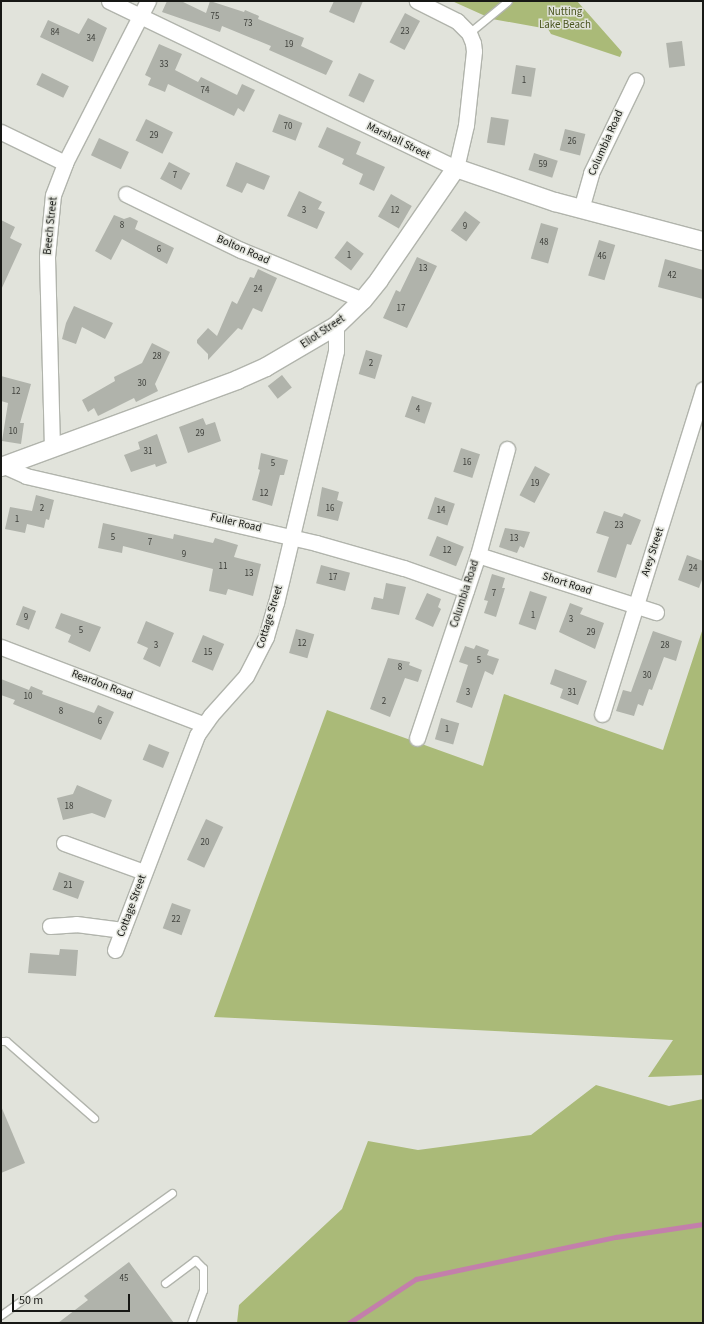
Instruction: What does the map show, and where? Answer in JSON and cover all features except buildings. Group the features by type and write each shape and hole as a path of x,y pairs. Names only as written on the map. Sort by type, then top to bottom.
{"street":[{"name":"Marshall Street","path":"109,1 456,168 533,195 703,241"},
{"name":"Beech Street","path":"52,448 47,242 53,195 65,163 148,1"},
{"path":"417,1 454,18 469,33"},
{"name":"Eliot Street","path":"3,466 247,376 336,326 363,300 394,260 456,168 466,125 474,52 469,33"},
{"name":"Columbia Road","path":"581,209 591,173 636,80"},
{"path":"1,132 65,163"},
{"name":"Bolton Road","path":"126,194 241,250 363,300"},
{"name":"Cottage Street","path":"115,950 144,872 203,724 246,676 261,650 276,603 336,351 336,326"},
{"name":"Arey Street","path":"602,714 636,605 697,435 703,389"},
{"name":"Columbia Road","path":"418,738 478,555 508,448"},
{"name":"Fuller Road","path":"3,466 26,476 291,536 404,568 466,590"},
{"name":"Short Road","path":"478,555 656,612"},
{"name":"Reardon Road","path":"1,646 203,724"},
{"path":"64,843 144,872"},
{"path":"50,926 76,924 123,930"}],"lane":[{"path":"469,33 508,1"},
{"path":"1,1041 6,1041 94,1118"},
{"path":"1,1315 172,1193"},
{"path":"165,1283 195,1260 203,1268 203,1290 191,1323"}],"green space":[{"name":"Nutting Lake Beach","path":"452,1 577,1 622,52 620,57 551,34 548,29 492,19"},
{"path":"703,628 703,1075 648,1077 673,1040 214,1017 327,710 483,766 504,694 663,750"},
{"path":"596,1085 669,1106 703,1099 703,1323 237,1323 239,1305 342,1209 368,1141 418,1150 531,1135"}],"waterway":[{"path":"349,1323 416,1279 616,1237 703,1224"}]}
